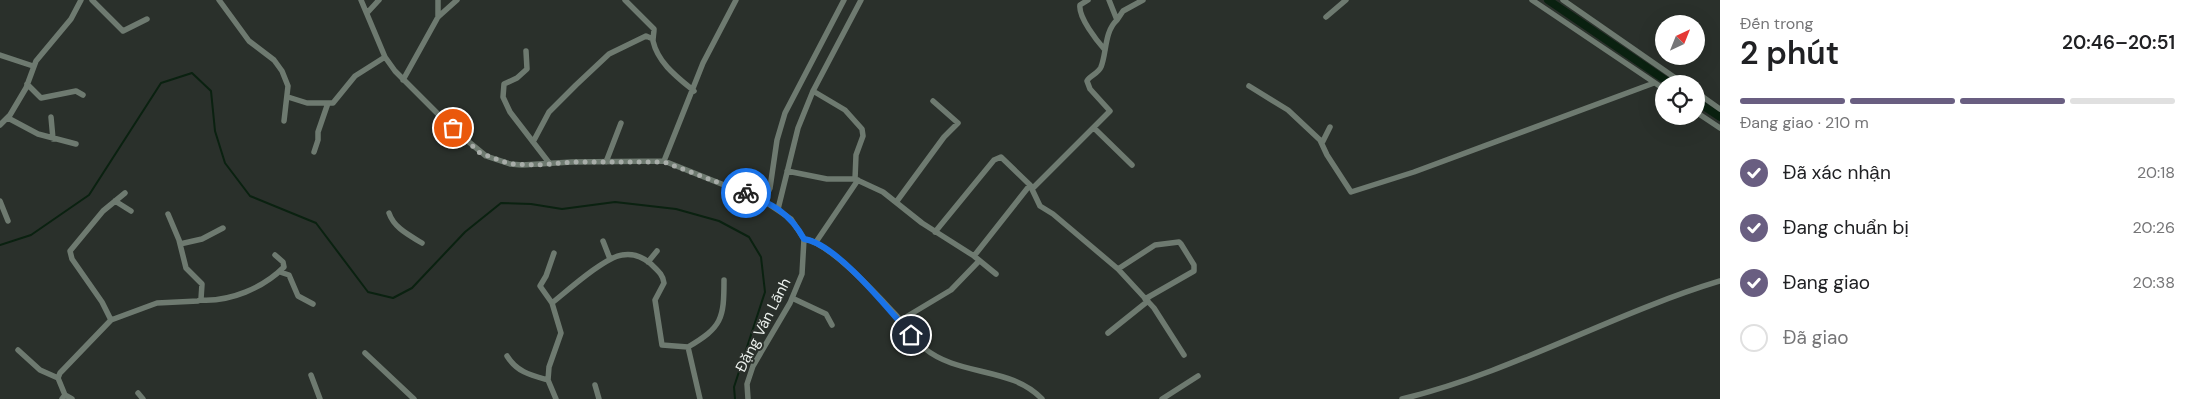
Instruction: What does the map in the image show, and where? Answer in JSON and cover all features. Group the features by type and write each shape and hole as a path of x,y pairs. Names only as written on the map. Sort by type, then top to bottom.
{"street":[{"path":"0,125 8,118 27,84 33,66 71,19 81,0"},
{"path":"92,0 123,31 148,20"},
{"path":"219,0 249,41 280,67 286,78 288,97 284,121"},
{"path":"361,0 385,56 404,80 453,128 486,156 516,165 664,162 764,201 791,219 804,239 816,242 860,279 900,320 919,344 942,360 956,366 1013,379 1027,386 1042,399"},
{"path":"367,13 379,0"},
{"path":"438,0 438,17"},
{"path":"404,80 438,17 457,0"},
{"path":"625,0 654,29 653,39 660,57 671,72 694,91"},
{"path":"664,162 694,91 703,63 736,0"},
{"path":"764,201 770,188 777,140 785,113 844,0"},
{"path":"778,209 798,128 813,91 861,0"},
{"path":"1088,0 1080,5 1081,14 1105,50"},
{"path":"1109,0 1117,20"},
{"path":"974,256 1031,186 1110,111 1090,89 1087,81 1088,78 1099,70 1111,29 1123,11 1143,0"},
{"path":"1326,17 1346,0"},
{"path":"1532,0 1654,83"},
{"path":"1563,0 1671,75"},
{"path":"533,142 544,119 555,104 609,54 646,36 653,39"},
{"path":"526,51 528,64 526,70 504,84 502,92 510,112 550,164"},
{"path":"0,54 33,66"},
{"path":"288,97 307,103 336,101 361,70 385,56"},
{"path":"1249,86 1288,110 1322,144 1327,155 1342,176 1347,188 1353,192 1414,172 1654,83"},
{"path":"27,84 41,98 76,91 83,95"},
{"path":"813,91 845,110 862,128 863,136 856,155 856,180 816,242"},
{"path":"1705,98 1720,109"},
{"path":"897,201 944,137 958,124 933,101"},
{"path":"314,152 318,140 318,132 328,103"},
{"path":"8,118 38,134 76,144"},
{"path":"51,118 53,139"},
{"path":"1705,118 1720,128"},
{"path":"606,162 621,123"},
{"path":"1322,144 1330,126"},
{"path":"1094,128 1132,164"},
{"path":"935,232 998,157 1005,160 1031,186 1042,208 1054,214 1118,270 1147,300 1162,317 1184,355"},
{"path":"787,171 827,179 856,180 883,192 935,232 974,256 996,274"},
{"path":"111,320 102,302 72,258 70,251 104,212 125,193"},
{"path":"0,201 8,221"},
{"path":"115,202 131,211"},
{"path":"389,213 392,221 399,228 422,242"},
{"path":"168,214 180,244 186,268 202,284 202,297 200,300"},
{"path":"180,244 202,239 223,228"},
{"name":"Đặng Văn Lãnh","path":"748,399 747,384 753,366 792,298 802,274 804,239"},
{"path":"602,241 610,259"},
{"path":"1108,334 1147,300 1194,271 1194,265 1179,242 1156,245 1118,270"},
{"path":"648,262 657,251"},
{"path":"554,253 546,276 540,286 552,303 561,333 549,367 548,380 556,399"},
{"path":"72,399 64,397 58,378 60,373 111,320 157,303 208,301 257,288 284,267 283,262 275,255"},
{"path":"552,303 610,259 622,255 638,256 648,262 663,276 664,282 654,300 662,345 688,347 716,328 724,304 724,280"},
{"path":"900,320 951,290 979,261"},
{"path":"280,272 289,275 298,296 313,304"},
{"path":"1402,399 1472,380 1610,321 1720,281"},
{"path":"792,298 826,314 832,325"},
{"path":"688,347 698,398"},
{"path":"18,350 45,373 58,378"},
{"path":"365,353 414,399"},
{"path":"507,356 520,371 548,380"},
{"path":"311,375 320,399"},
{"path":"1162,399 1198,376"},
{"path":"595,385 599,399"},
{"path":"138,393 143,399"}],"waterway":[{"path":"1548,0 1658,75"},
{"path":"0,245 31,235 89,195 161,83 192,73 211,91 215,131 225,163 250,196 316,223 368,292 393,298 412,288 465,232 501,203 531,204 562,209 615,202 676,209 719,221 749,237 761,257 765,292 734,387 735,399"},
{"path":"1705,107 1720,117"}],"way so far":[{"path":"453,128 480,153 492,159 510,164 522,166 572,162 664,162 746,193"}],"route":[{"path":"746,193 778,209 791,219 804,239 816,242 834,255 895,313 911,335"}]}
